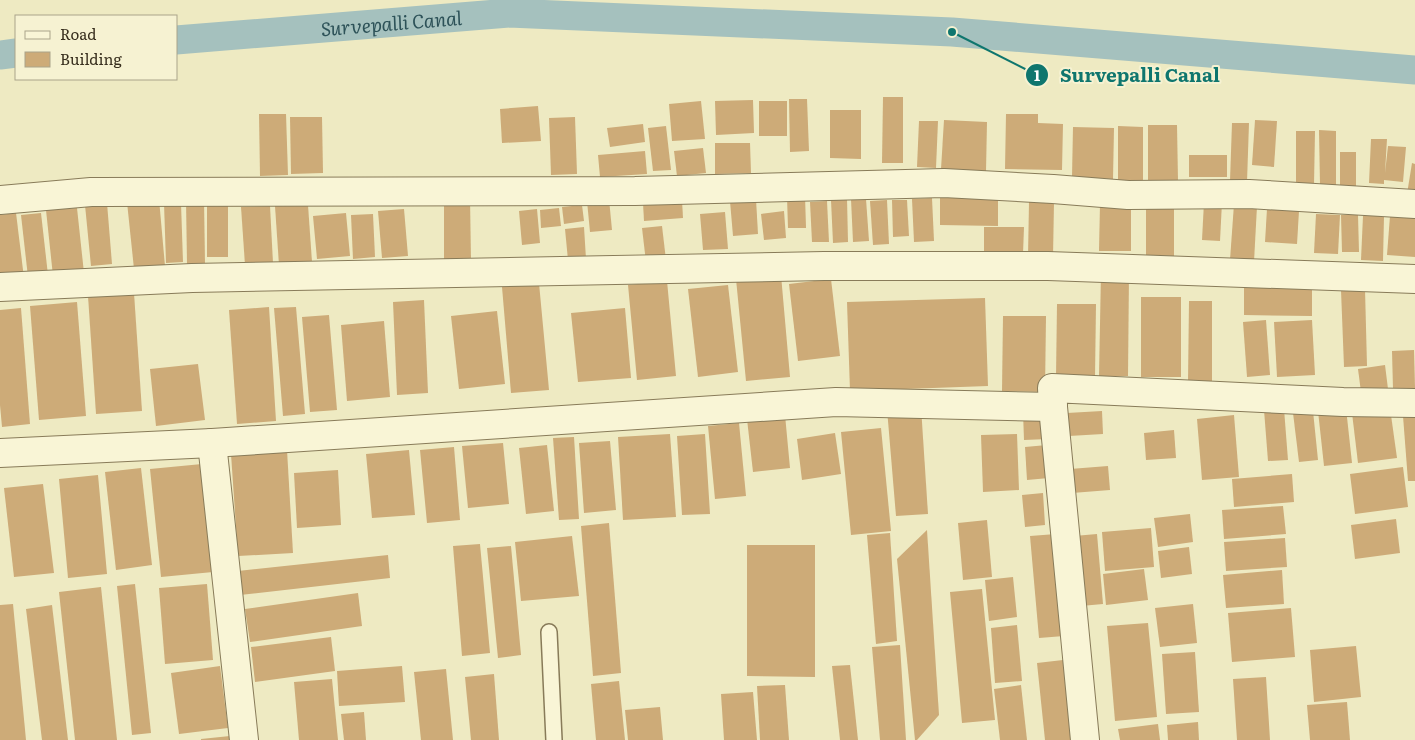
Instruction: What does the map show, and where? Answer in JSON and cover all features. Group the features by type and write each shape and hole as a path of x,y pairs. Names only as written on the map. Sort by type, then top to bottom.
{"street":[{"path":"0,200 91,192 635,191 944,183 1128,195 1249,194 1415,204"},
{"path":"0,287 202,278 824,266 1048,266 1415,279"},
{"path":"1085,740 1052,388 1343,402 1415,403"},
{"path":"0,453 212,443 836,402 1053,407"},
{"path":"212,443 244,740"}],"lane":[{"path":"549,632 554,740"}],"building":[{"path":"883,97 903,97 903,163 882,163"},
{"path":"789,99 807,99 809,151 790,152"},
{"path":"753,100 754,133 716,135 715,101"},
{"path":"701,101 705,139 672,141 669,104"},
{"path":"759,101 787,101 787,136 759,136"},
{"path":"538,106 541,141 502,143 500,109"},
{"path":"830,110 861,110 861,159 830,158"},
{"path":"259,114 286,114 288,175 260,176"},
{"path":"1006,114 1038,114 1038,123 1063,124 1062,170 1005,169"},
{"path":"290,117 322,117 323,173 291,174"},
{"path":"575,117 577,174 551,175 549,118"},
{"path":"944,120 987,122 986,171 941,169"},
{"path":"1255,120 1277,121 1274,167 1252,165"},
{"path":"919,121 938,121 936,168 917,167"},
{"path":"1232,123 1249,123 1247,182 1230,181"},
{"path":"643,124 645,142 610,147 607,128"},
{"path":"1148,125 1177,125 1178,181 1148,181"},
{"path":"666,126 671,170 653,171 648,128"},
{"path":"1118,126 1143,127 1143,182 1118,182"},
{"path":"1073,127 1114,128 1113,179 1072,177"},
{"path":"1319,130 1336,131 1336,186 1320,185"},
{"path":"1296,131 1315,131 1314,185 1296,184"},
{"path":"1371,139 1387,139 1385,173 1388,146 1406,147 1403,182 1384,180 1384,184 1369,183"},
{"path":"715,143 750,143 751,173 715,174"},
{"path":"703,148 706,173 677,176 674,151"},
{"path":"645,151 647,174 600,177 598,155"},
{"path":"1340,152 1356,152 1356,191 1340,191"},
{"path":"1189,155 1227,155 1227,177 1189,177"},
{"path":"1412,163 1415,164 1415,196 1407,194"},
{"path":"940,192 998,193 998,226 940,225"},
{"path":"805,196 806,228 788,228 787,197"},
{"path":"444,198 470,198 471,260 444,260"},
{"path":"847,198 848,242 833,243 831,200"},
{"path":"932,198 934,241 914,242 912,199"},
{"path":"159,199 165,266 134,269 127,202"},
{"path":"204,199 205,264 187,264 186,200"},
{"path":"609,199 612,230 590,232 587,201"},
{"path":"756,199 758,234 733,236 730,201"},
{"path":"851,199 866,199 869,241 853,242"},
{"path":"207,200 228,200 228,257 207,257"},
{"path":"682,200 683,218 644,221 643,203"},
{"path":"887,200 889,244 873,245 870,201"},
{"path":"892,200 907,200 909,236 893,237"},
{"path":"827,201 829,242 812,242 810,202"},
{"path":"1029,202 1054,202 1053,257 1028,257"},
{"path":"1204,202 1222,202 1220,241 1202,240"},
{"path":"107,203 112,264 91,266 85,205"},
{"path":"164,203 181,203 183,262 166,263"},
{"path":"1100,204 1131,204 1131,251 1099,251"},
{"path":"1234,204 1257,206 1254,262 1230,260"},
{"path":"308,205 312,262 279,265 275,206"},
{"path":"582,205 584,221 564,224 562,207"},
{"path":"270,206 273,263 245,265 241,207"},
{"path":"1146,206 1174,206 1174,256 1146,255"},
{"path":"77,208 84,273 53,276 46,210"},
{"path":"559,208 561,226 541,228 540,210"},
{"path":"404,209 408,256 382,258 378,211"},
{"path":"537,209 540,243 522,245 519,211"},
{"path":"1267,209 1299,211 1297,244 1265,242"},
{"path":"784,211 786,238 764,240 761,214"},
{"path":"725,212 728,249 703,250 700,214"},
{"path":"16,213 24,278 0,276 0,215"},
{"path":"41,213 48,275 28,277 21,215"},
{"path":"346,213 350,256 317,259 313,216"},
{"path":"373,214 375,257 353,259 351,215"},
{"path":"1316,214 1340,215 1338,254 1314,253"},
{"path":"1341,215 1358,215 1359,252 1342,252"},
{"path":"1363,216 1384,216 1383,261 1361,260"},
{"path":"1390,216 1415,218 1415,257 1387,255"},
{"path":"662,226 666,260 646,262 642,228"},
{"path":"584,227 586,259 568,260 565,229"},
{"path":"984,227 1024,227 1023,254 984,254"},
{"path":"1101,272 1129,273 1128,376 1099,376"},
{"path":"781,275 790,377 746,381 736,279"},
{"path":"831,279 840,356 798,361 789,284"},
{"path":"667,281 676,376 637,380 628,285"},
{"path":"539,283 549,390 511,393 502,287"},
{"path":"728,285 738,372 698,377 688,289"},
{"path":"1244,285 1312,285 1312,316 1244,315"},
{"path":"1365,289 1367,366 1344,367 1341,290"},
{"path":"134,293 142,411 96,414 88,296"},
{"path":"1141,297 1181,297 1181,377 1141,377"},
{"path":"985,298 988,386 850,391 847,302"},
{"path":"424,300 428,393 397,395 393,302"},
{"path":"1189,301 1212,301 1212,383 1188,382"},
{"path":"77,302 86,416 39,420 30,306"},
{"path":"1057,304 1096,304 1095,377 1056,377"},
{"path":"269,307 276,421 237,424 229,310"},
{"path":"296,307 305,414 283,416 274,308"},
{"path":"21,308 30,424 2,427 0,405 0,310"},
{"path":"625,308 631,378 578,382 571,313"},
{"path":"497,311 505,384 459,389 451,316"},
{"path":"329,315 337,410 310,412 302,317"},
{"path":"1003,316 1046,316 1045,392 1002,391"},
{"path":"1266,320 1270,375 1247,377 1243,322"},
{"path":"1312,320 1315,375 1277,377 1274,322"},
{"path":"384,321 390,397 347,401 341,325"},
{"path":"1414,350 1415,388 1393,389 1392,351"},
{"path":"198,364 205,420 156,426 150,369"},
{"path":"1385,365 1388,389 1361,392 1358,369"},
{"path":"921,407 928,514 896,516 887,409"},
{"path":"1346,408 1352,463 1324,466 1318,411"},
{"path":"1390,408 1397,458 1358,463 1352,413"},
{"path":"1284,409 1288,460 1268,461 1264,410"},
{"path":"1047,411 1048,439 1024,440 1023,412"},
{"path":"1102,411 1103,434 1069,436 1067,413"},
{"path":"1313,411 1318,460 1299,462 1293,413"},
{"path":"785,415 790,468 753,472 747,419"},
{"path":"1234,415 1239,477 1202,480 1197,419"},
{"path":"1403,416 1415,416 1415,481 1408,481"},
{"path":"739,423 746,496 715,499 708,426"},
{"path":"881,428 891,531 851,535 841,432"},
{"path":"1174,430 1176,458 1146,460 1144,433"},
{"path":"835,433 841,474 802,480 797,439"},
{"path":"670,434 676,517 623,520 618,437"},
{"path":"705,434 710,514 682,515 677,436"},
{"path":"1017,434 1019,490 983,492 981,435"},
{"path":"574,437 579,519 559,520 553,438"},
{"path":"610,441 616,510 584,513 579,443"},
{"path":"503,443 509,504 468,508 462,446"},
{"path":"547,445 554,511 526,514 519,448"},
{"path":"1047,445 1049,478 1027,480 1025,447"},
{"path":"454,447 460,520 427,523 420,450"},
{"path":"287,450 293,553 238,556 231,454"},
{"path":"409,450 415,515 372,518 366,454"},
{"path":"202,464 213,572 161,577 150,469"},
{"path":"1108,466 1110,490 1072,493 1070,469"},
{"path":"1403,467 1408,507 1355,514 1350,474"},
{"path":"141,468 152,565 116,570 105,472"},
{"path":"338,470 341,525 297,528 294,473"},
{"path":"1292,474 1294,502 1234,507 1232,479"},
{"path":"98,475 107,574 68,578 59,479"},
{"path":"43,484 54,573 14,577 4,488"},
{"path":"1043,493 1045,525 1025,527 1022,495"},
{"path":"1283,506 1286,534 1224,539 1222,510"},
{"path":"1190,514 1193,542 1158,547 1154,518"},
{"path":"1396,519 1400,553 1355,559 1351,525"},
{"path":"987,520 992,577 963,580 958,523"},
{"path":"609,523 621,673 593,676 581,526"},
{"path":"1151,528 1154,567 1105,571 1102,532"},
{"path":"927,530 939,715 915,740 897,559"},
{"path":"890,533 897,641 876,644 867,535"},
{"path":"1056,534 1064,636 1039,638 1030,536"},
{"path":"1097,534 1103,604 1081,606 1074,536"},
{"path":"572,536 579,596 521,601 515,542"},
{"path":"1285,538 1287,567 1226,571 1224,542"},
{"path":"480,544 490,653 462,656 453,546"},
{"path":"747,545 815,545 815,677 747,676"},
{"path":"511,546 521,655 498,658 487,548"},
{"path":"1189,547 1192,574 1161,578 1158,551"},
{"path":"388,555 390,578 240,595 238,571"},
{"path":"1144,569 1148,600 1106,605 1103,574"},
{"path":"1282,570 1284,604 1226,608 1223,575"},
{"path":"1013,577 1017,617 989,621 985,580"},
{"path":"135,584 151,733 132,735 117,586"},
{"path":"207,584 213,660 165,664 159,588"},
{"path":"101,587 117,740 75,740 59,592"},
{"path":"982,589 995,720 962,723 950,592"},
{"path":"358,593 362,626 250,642 245,609"},
{"path":"13,604 26,740 0,740 0,605"},
{"path":"1193,604 1197,643 1160,647 1155,608"},
{"path":"52,605 68,740 42,740 26,609"},
{"path":"1291,608 1295,657 1232,662 1228,613"},
{"path":"1148,623 1157,717 1115,721 1107,626"},
{"path":"1017,625 1022,681 995,683 991,628"},
{"path":"331,637 335,671 255,682 251,647"},
{"path":"900,645 906,740 880,740 872,647"},
{"path":"1356,646 1361,697 1314,702 1310,650"},
{"path":"1195,652 1199,712 1166,714 1162,654"},
{"path":"1063,660 1071,740 1045,740 1037,663"},
{"path":"850,665 858,740 840,740 832,666"},
{"path":"220,666 228,728 179,734 171,673"},
{"path":"402,666 405,702 339,706 337,671"},
{"path":"446,669 453,740 421,740 414,672"},
{"path":"494,674 499,740 471,740 465,677"},
{"path":"1266,677 1270,740 1237,740 1233,679"},
{"path":"332,679 338,740 299,740 294,682"},
{"path":"619,681 625,740 596,740 591,684"},
{"path":"785,685 789,740 760,740 757,686"},
{"path":"1021,685 1027,740 1000,740 994,689"},
{"path":"753,692 757,740 724,740 721,694"},
{"path":"1347,702 1350,740 1310,740 1307,705"},
{"path":"660,707 663,740 628,740 625,710"},
{"path":"364,712 366,740 344,740 341,714"},
{"path":"1198,722 1199,740 1168,740 1167,725"},
{"path":"1158,724 1160,740 1120,740 1118,729"},
{"path":"230,736 230,740 201,740 201,739"}],"waterway":[{"name":"Survepalli Canal","path":"178,40 509,13 952,32 1415,70"},
{"name":"Survepalli Canal","path":"0,55 15,53"}],"place":[{"name":"Survepalli Canal","path":"952,32"}]}
